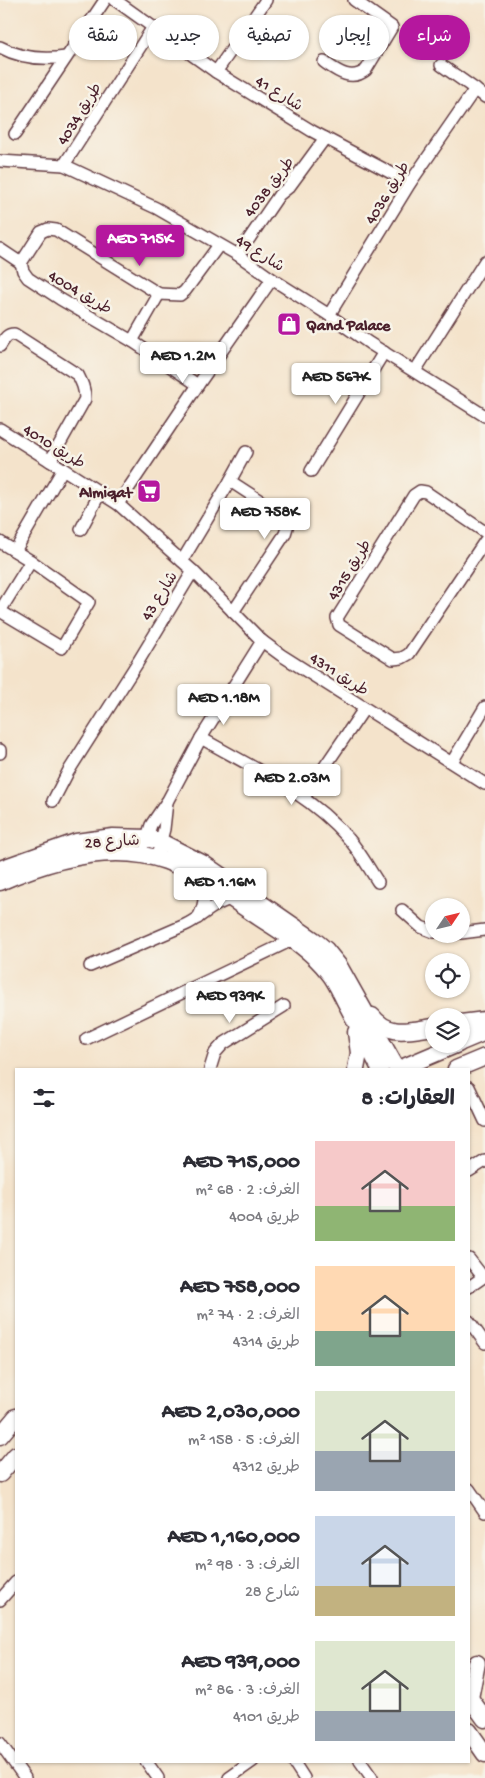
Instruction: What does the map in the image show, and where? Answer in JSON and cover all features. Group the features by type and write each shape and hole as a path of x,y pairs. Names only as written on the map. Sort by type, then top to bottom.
{"street":[{"path":"14,134 104,0"},
{"name":"شارع 41","path":"115,0 147,23"},
{"path":"216,72 266,0"},
{"path":"324,62 343,74 350,76 362,73 366,70 392,27 354,0"},
{"name":"طريق 4034","path":"64,165 147,36"},
{"path":"0,47 16,54 48,59 66,57"},
{"name":"شارع 41","path":"199,60 325,138 410,182"},
{"path":"441,65 485,96"},
{"name":"طريق 4036","path":"329,315 410,182 475,89"},
{"name":"طريق 4038","path":"238,255 279,195 289,187 325,138"},
{"name":"شارع 49","path":"0,161 64,165 156,208 238,255 272,279 485,416"},
{"path":"21,263 41,232 48,229 56,230 159,294 180,294 185,291 218,245"},
{"name":"طريق 4004","path":"0,249 21,263 23,271 28,278 132,341 198,385"},
{"path":"415,371 485,261"},
{"path":"118,504 272,279"},
{"path":"132,341 159,294"},
{"path":"0,346 5,337 14,334 78,375 84,386 85,399 50,461"},
{"path":"311,471 384,352"},
{"name":"طريق 4010","path":"0,430 118,504"},
{"path":"182,562 246,452"},
{"path":"15,551 63,469"},
{"path":"230,481 282,515 288,524 285,534 233,612"},
{"name":"طريق 4315","path":"485,532 426,492 420,491 414,495 337,618 339,625 393,659 402,658 409,654 485,541"},
{"path":"81,529 100,493"},
{"name":"شارع 43","path":"53,801 68,772 138,662 193,570 118,504"},
{"path":"0,542 31,561 89,602 62,648 0,611 31,561"},
{"name":"طريق 4311","path":"193,570 262,641 364,709 485,784"},
{"path":"149,856 168,800 201,738 262,641"},
{"path":"452,762 485,707"},
{"path":"304,797 364,709"},
{"path":"201,738 304,797 348,838 378,882"},
{"name":"شارع 28","path":"0,869 76,842 113,837 154,840 204,864 326,950 339,966 397,1068"},
{"name":"شارع 28","path":"0,882 44,865 78,857 115,854 149,856 167,862 198,878 233,900 319,960 330,974 379,1068"},
{"path":"198,878 205,894 204,907 198,919"},
{"path":"90,966 198,919 221,902 233,900"},
{"path":"402,910 425,929"},
{"path":"470,932 485,930"},
{"path":"86,1039 292,940"},
{"path":"355,993 377,1022 393,1031 425,1028"},
{"path":"210,1068 215,1053 223,1044 284,1006"},
{"path":"355,1020 359,1053 356,1068"},
{"path":"470,1022 485,1020"},
{"path":"470,1038 485,1032"},
{"path":"400,1068 436,1053"},
{"path":"458,1068 485,1056"},
{"path":"470,1089 485,1120"},
{"path":"470,1171 485,1161"},
{"path":"470,1259 484,1277 470,1286"},
{"path":"470,1322 485,1343"},
{"path":"0,1436 15,1418"},
{"path":"0,1474 15,1456"},
{"path":"470,1490 485,1512"},
{"path":"0,1600 15,1583"},
{"path":"470,1694 477,1664"},
{"path":"470,1699 485,1719"},
{"path":"470,1732 485,1754"},
{"path":"0,1743 25,1778"},
{"path":"147,1763 158,1778"},
{"path":"229,1778 249,1763"},
{"path":"293,1763 304,1778"},
{"path":"363,1763 372,1778"}],"place":[{"name":"Qand Palace","path":"289,324"},
{"name":"Almiqat","path":"149,491"}]}
